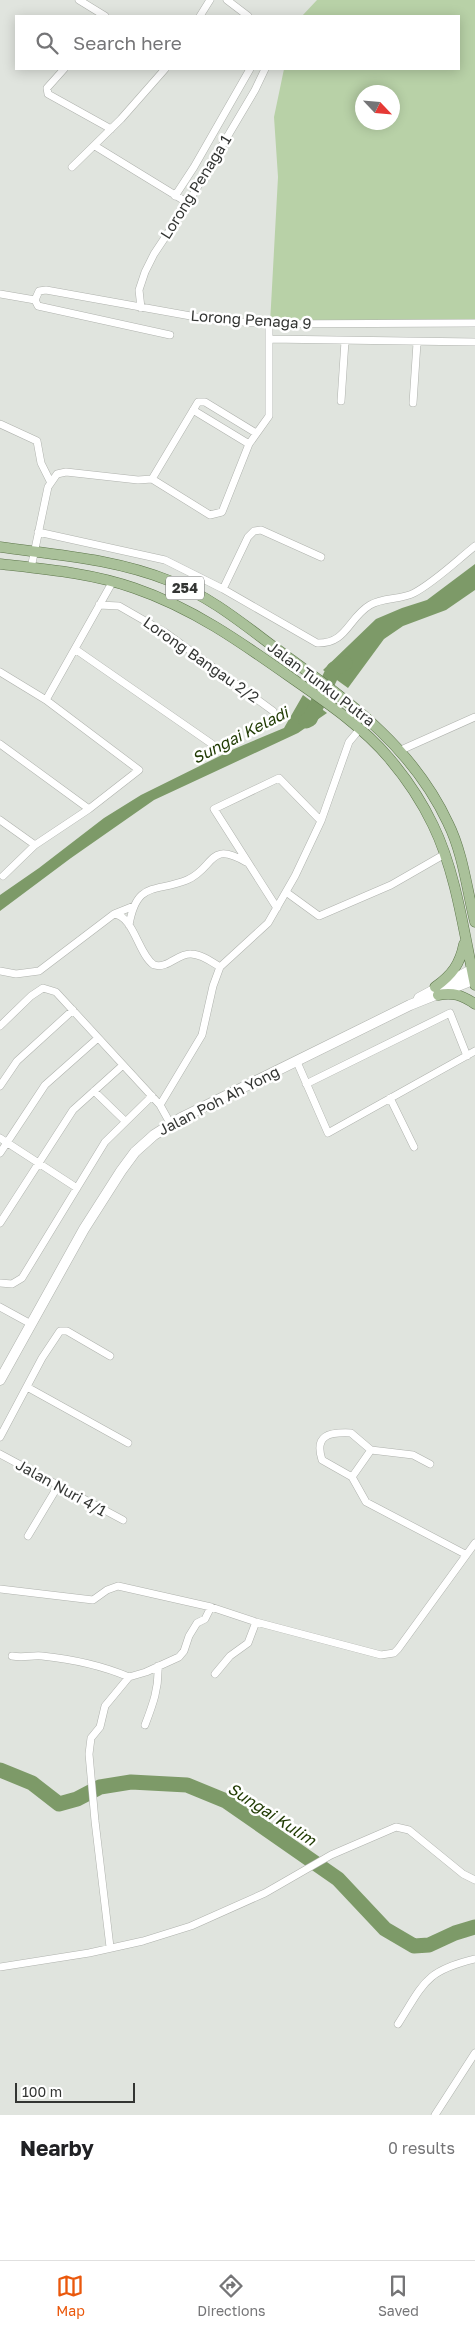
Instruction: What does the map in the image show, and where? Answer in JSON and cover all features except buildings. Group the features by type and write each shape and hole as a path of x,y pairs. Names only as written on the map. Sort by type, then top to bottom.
{"main road":[{"name":"Jalan Tunku Putra","path":"0,547 65,554 112,562 169,581 223,608 344,698 376,725 400,750 434,796 449,825 475,922"},
{"name":"Jalan Tunku Putra","path":"0,564 113,582 171,602 228,633 335,709 388,757 402,775 433,824 445,854 474,976"},
{"path":"436,991 459,964 464,944 462,924"},
{"name":"Jalan Poh Ah Yong","path":"0,1380 84,1229 135,1152 154,1135 170,1124 436,991 474,976"},
{"path":"436,991 464,996 475,1004"}],"street":[{"path":"79,0 103,15"},
{"path":"201,15 210,0"},
{"path":"227,0 247,15"},
{"path":"63,70 47,90 48,94 111,129"},
{"path":"72,167 95,146 164,70"},
{"path":"175,196 194,167 249,70"},
{"name":"Lorong Penaga 1","path":"141,308 139,290 154,254 188,204 255,90 265,70"},
{"path":"95,146 188,204"},
{"name":"Lorong Penaga 9","path":"36,303 39,291 46,290 213,320 270,324 475,323"},
{"path":"0,294 170,335"},
{"path":"31,568 50,481 57,474 66,472 138,480 152,479 210,515 222,512 249,444 269,416 270,324"},
{"path":"269,338 345,341 475,342"},
{"path":"341,401 345,341"},
{"path":"413,403 417,342"},
{"path":"152,479 198,402 205,402 256,433"},
{"path":"193,410 249,444"},
{"path":"0,424 37,441 41,463 50,481"},
{"path":"223,590 248,537 254,531 261,530 321,557"},
{"path":"38,532 165,560 317,643 330,644 341,636 363,610 370,605 412,594 475,546"},
{"path":"46,700 113,582"},
{"name":"Lorong Bangau 2/2","path":"99,605 119,606 166,633 273,711"},
{"path":"75,649 212,744"},
{"path":"0,672 46,700 138,769 89,809 35,846 3,876"},
{"path":"400,750 475,717"},
{"path":"160,1104 202,1034 213,986 220,967 268,923 286,892 321,821 349,742 359,730"},
{"path":"0,744 89,809"},
{"path":"277,908 214,810 279,778 321,821"},
{"path":"0,820 35,846"},
{"path":"129,925 134,906 146,891 190,878 221,854 230,853 247,863"},
{"path":"286,892 319,916 391,884 445,854"},
{"path":"0,971 16,974 40,971 114,914 134,906"},
{"path":"114,914 121,916 129,925 146,957 154,965 164,965 188,954 196,954 220,967"},
{"path":"0,1026 31,996 44,988 56,992 160,1104 170,1124"},
{"path":"0,1086 17,1060 73,1010"},
{"path":"306,1084 450,1013 467,1056"},
{"path":"0,1153 3,1140 45,1085 98,1038"},
{"path":"296,1062 328,1133 475,1052"},
{"path":"0,1223 73,1110 123,1065"},
{"path":"94,1090 125,1121"},
{"path":"0,1283 12,1284 22,1278 104,1142 152,1096"},
{"path":"390,1098 414,1147"},
{"path":"3,1140 77,1188"},
{"path":"0,1307 31,1324"},
{"path":"0,1437 55,1335 60,1331 66,1330 110,1356"},
{"path":"27,1387 128,1443"},
{"path":"430,1464 413,1455 371,1450 350,1433 326,1435 321,1440 319,1450 322,1460 352,1477 366,1502 465,1554"},
{"path":"352,1477 371,1450"},
{"name":"Jalan Nuri 4/1","path":"0,1454 123,1520"},
{"path":"28,1536 58,1486"},
{"path":"0,1589 93,1600 107,1590 118,1586 211,1607 256,1622 381,1655 394,1653 465,1554 475,1543"},
{"path":"110,1947 91,1778 89,1754 91,1738 100,1727 105,1706 129,1677 146,1672 184,1651 190,1636 198,1623 205,1619 211,1607"},
{"path":"216,1674 230,1656 248,1643 256,1622"},
{"path":"12,1656 26,1658 40,1656 112,1670 129,1677"},
{"path":"145,1725 156,1698 158,1666"},
{"path":"0,1967 89,1953 190,1926 265,1893 331,1855 396,1827 409,1830 463,1874 475,1880"},
{"path":"398,2024 431,1976 445,1967 475,1959"},
{"path":"434,2115 475,2053"}],"shaded area":[{"path":"317,0 475,0 475,323 270,324 278,177 274,117 284,70 460,70 460,15 303,15"},
{"path":"475,564 475,590 446,610 403,626 384,639 348,688 323,670 376,619 427,600"},
{"path":"303,695 327,713 298,733 154,800 0,911 0,895 39,868 104,818 141,795 234,749 284,728"}],"waterway":[{"name":"Sungai Keladi","path":"306,721 310,719 334,669 345,663"},
{"name":"Sungai Kulim","path":"0,1770 32,1783 59,1804 77,1799 100,1787 131,1782 187,1785 226,1801 338,1879 385,1929 414,1946 429,1945 455,1933 475,1927"}]}
